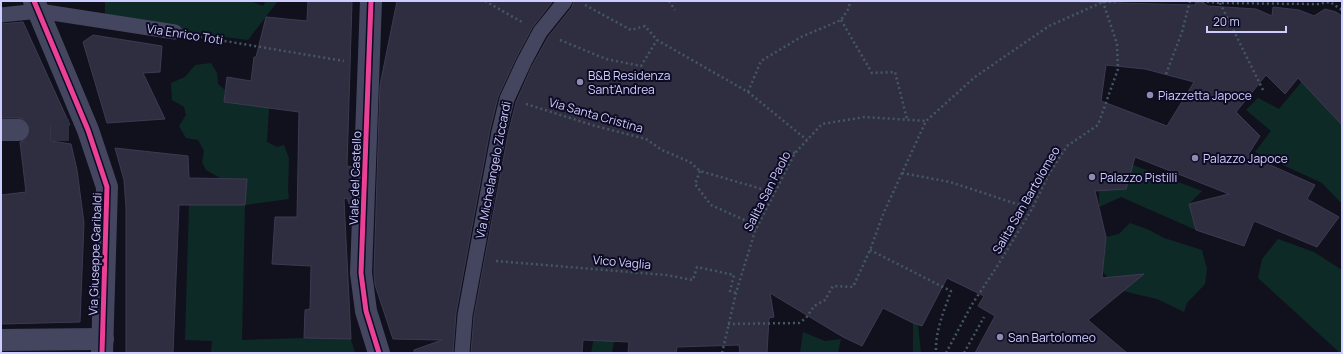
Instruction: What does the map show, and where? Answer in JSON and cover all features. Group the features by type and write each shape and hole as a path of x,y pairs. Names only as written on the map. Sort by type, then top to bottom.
{"street":[{"name":"Viale del Castello","path":"371,1 361,273 366,311 379,353"},
{"name":"Via Giuseppe Garibaldi","path":"36,6 78,130 107,187 102,346"},
{"path":"1,340 102,346"}],"lane":[{"name":"Via Michelangelo Ziccardi","path":"462,353 465,315 499,132 507,99 540,32 565,1"},
{"name":"Via Enrico Toti","path":"1,15 36,6 175,32"}],"path":[{"path":"486,1 540,32 606,59 641,66 657,40"},
{"path":"669,1 676,10"},
{"path":"748,92 761,61 801,37 841,20 849,8 850,1"},
{"path":"1099,1 1121,1"},
{"path":"1166,74 1182,32 1190,1"},
{"path":"1197,1 1220,3 1318,4 1330,2 1342,10"},
{"path":"728,324 799,323 806,318 814,306 825,300 833,286 853,287 870,250 884,212 926,121 975,78 1049,26 1103,2"},
{"path":"1220,3 1264,92"},
{"path":"584,5 631,30 645,26 657,40 748,92 807,140"},
{"path":"841,20 872,73 895,72 907,119"},
{"path":"751,223 765,190 787,151 795,153"},
{"path":"700,171 695,184 711,205 751,223 755,231"},
{"path":"902,173 950,182 1032,209"},
{"path":"870,250 952,290 940,323 936,353"},
{"path":"964,353 984,317"}],"green space":[{"path":"105,1 250,1 263,6 266,1 278,1 248,40 177,31 105,15"},
{"path":"211,63 217,73 218,84 225,90 224,102 269,108 267,142 277,147 284,145 289,158 289,199 245,205 247,179 220,178 206,170 202,162 204,151 198,140 186,138 179,126 186,115 184,107 172,100 171,83 185,77 195,65"},
{"path":"1309,73 1342,102 1342,204 1322,183 1255,152 1271,131 1246,110 1258,98 1279,109"},
{"path":"1133,165 1202,191 1189,204 1196,230 1121,197 1099,207 1099,190"},
{"path":"189,205 245,205 242,340 304,338 351,339 355,353 211,353 212,341 185,340"},
{"path":"1130,223 1149,230 1164,238 1202,250 1207,269 1205,284 1187,303 1184,312 1157,299 1123,291 1122,276 1108,278 1103,272 1106,237 1119,234"},
{"path":"1278,239 1314,252 1342,270 1342,353 1340,353 1258,278 1262,259"},
{"path":"913,323 918,325 921,353 911,353 913,351"},
{"path":"803,332 825,341 841,339 838,353 800,353"},
{"path":"615,336 612,353 591,353 594,337"}],"building":[{"path":"308,1 352,1 347,166 352,167 351,209 347,198 344,199 351,339 304,338 305,310 310,309 311,266 272,264 275,217 297,217 299,112 224,102 227,77 251,81 254,57 256,57 266,17 307,21"},
{"path":"397,1 553,1 532,28 498,97 490,130 456,313 453,353 414,353 414,350 442,340 393,339 375,285 374,272 380,85"},
{"path":"574,1 1083,1 1080,2 1195,5 1196,1 1201,1 1208,6 1256,9 1272,16 1273,7 1299,10 1314,16 1325,9 1336,12 1342,16 1342,125 1298,78 1285,94 1266,75 1236,112 1260,136 1248,155 1315,185 1307,199 1339,217 1317,247 1254,221 1244,246 1196,230 1189,204 1229,194 1135,157 1126,189 1095,191 1106,237 1102,278 1144,274 1088,320 1127,353 975,353 995,316 978,306 984,296 947,278 922,326 883,308 862,346 843,337 770,293 774,317 769,318 767,353 740,353 739,345 677,347 676,353 628,353 629,342 583,340 582,353 471,353 474,316 508,134 516,102 532,66 548,37 572,7","holes":["1106,65 1145,69 1194,82 1167,126 1101,101"]},
{"path":"23,22 70,125 51,126 51,141 71,144 77,170 84,223 80,322 1,324 1,195 26,192 20,142 25,141 29,137 30,130 29,124 24,119 1,118 1,24"},
{"path":"93,35 162,46 160,72 143,73 165,119 107,123 83,42"},
{"path":"115,148 188,156 189,178 247,179 245,205 179,205 173,353 126,353 126,208 124,180"}],"tunnel":[{"path":"18,130 69,130"}],"cycle path":[{"path":"34,1 88,130 107,187 102,353"},
{"path":"371,1 361,273 366,311 379,353"}],"place":[{"name":"B&B Residenza Sant'Andrea","path":"580,82"},
{"name":"Piazzetta Japoce","path":"1150,95"},
{"name":"Palazzo Japoce","path":"1195,158"},
{"name":"Palazzo Pistilli","path":"1092,177"},
{"name":"San Bartolomeo","path":"1000,337"}]}
